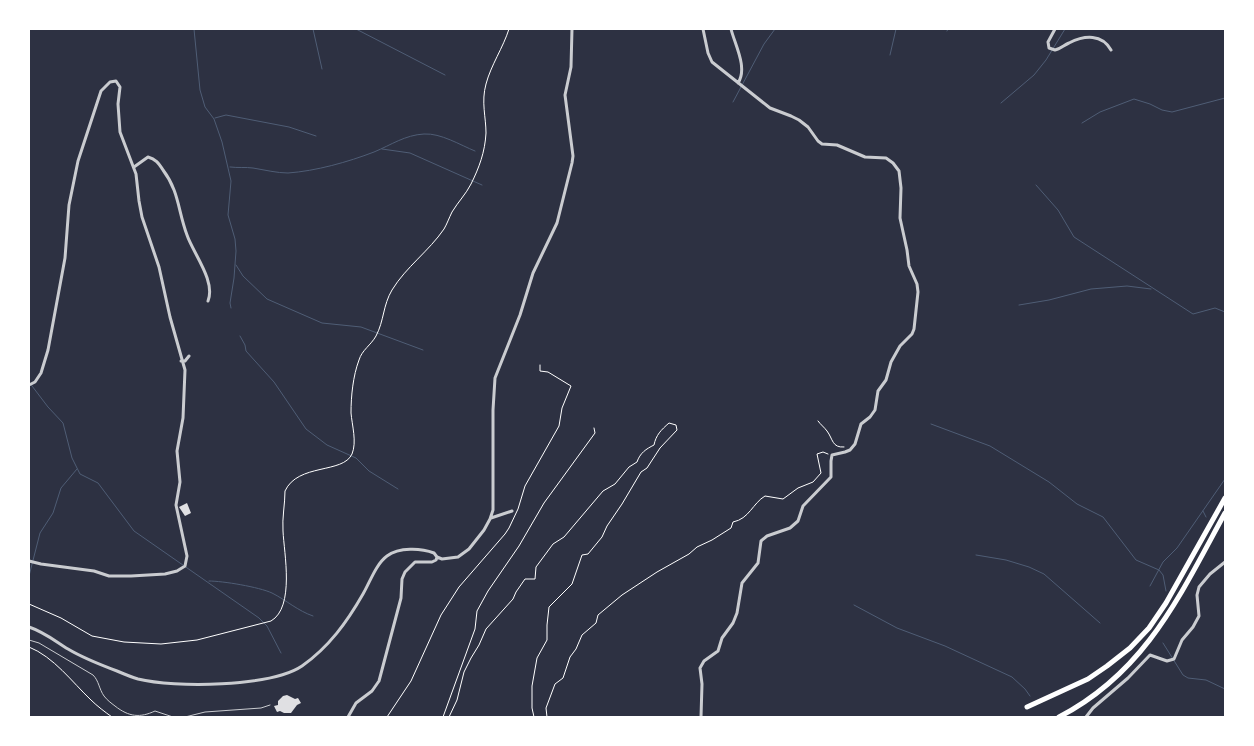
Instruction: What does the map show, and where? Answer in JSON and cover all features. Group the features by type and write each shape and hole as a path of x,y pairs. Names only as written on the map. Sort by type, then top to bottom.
{"highway":[{"path":"1028,706 1088,680 1122,654 1149,628 1166,603 1225,498"},
{"path":"1059,717 1078,708 1096,694 1138,656 1156,634 1225,513"}],"street":[{"path":"29,627 54,639 69,650 138,679 186,683 257,680 291,671 302,666 332,640 349,618 374,574 388,555 412,549 426,550 442,559 458,557 469,549 484,530 493,510 492,410 495,378 520,315 533,273 557,223 572,163 573,156 566,96 571,67 572,29"},
{"path":"701,717 702,684 700,668 704,661 718,651 722,638 733,623 737,613 742,583 758,563 761,541 768,536 790,528 798,521 803,506 831,477 830,461 832,455 848,451 856,442 861,424 875,410 878,391 886,380 891,362 900,346 912,334 918,292 909,266 900,212 901,188 898,168 893,163 882,158 862,156 838,145 822,144 808,127 796,118 770,108 712,62 703,29"},
{"path":"731,29 742,64 738,83"},
{"path":"1055,29 1048,42 1049,48 1055,50 1070,42 1092,37 1107,43 1111,50"},
{"path":"29,385 35,382 41,373 48,350 65,258 70,205 78,161 101,91 105,85 116,81 120,85 118,104 120,132 134,167 142,217 158,267 185,370 185,396 177,451 180,482 176,505 187,556 185,566 177,570 165,574 130,576 109,576 94,571 29,561"},
{"path":"134,167 148,158 153,158 174,187 180,218 209,284 210,296 208,301"},
{"path":"182,361 186,361 189,356"},
{"path":"490,518 512,511"},
{"path":"348,717 356,703 372,691 379,681 395,622 402,579 405,572 416,562 432,562 437,557"},
{"path":"1086,717 1093,708 1128,678 1150,655 1167,661 1174,659 1182,640 1199,616 1197,595 1199,587 1210,574 1225,562"}],"lane":[{"path":"29,640 39,643 93,675 98,680 102,694 122,711 139,716 155,710 173,717"},
{"path":"185,717 205,712 261,708 270,705"}],"path":[{"path":"29,604 61,618 92,636 124,642 161,644 197,640 272,621 276,618 285,599 286,567 283,530 285,491 288,485 296,478 314,470 339,465 348,460 352,452 354,431 352,399 358,362 362,351 377,334 385,302 393,288 444,229 452,212 470,184 482,158 486,132 483,111 485,85 509,29"},
{"path":"387,717 411,682 421,663 437,620 459,587 506,534 525,486 559,426 562,408 571,386 548,372 540,371 540,365"},
{"path":"818,421 826,430 834,445 839,448 846,448 848,451"},
{"path":"449,717 458,700 464,672 486,629 513,599 525,579 535,579 536,567 553,544 564,538 603,491 615,484 629,467 638,462 639,456 646,449 654,445 656,435 663,428 669,424 676,425 677,430 660,448 648,468 641,472 607,526 602,538 588,554 582,556 572,584 549,607 547,640 537,658 532,686 534,717"},
{"path":"443,717 476,629 478,611 481,604 503,567 519,546 544,503 586,448 595,432 594,428"},
{"path":"547,717 546,708 555,684 563,678 570,657 582,635 596,623 598,615 608,605 657,572 731,528 733,522 751,512 760,499 765,496 784,499 798,488 814,482 821,473 816,454 823,452 832,455"},
{"path":"29,647 49,660 76,683 91,701 112,717"}],"building":[{"path":"187,503 191,513 185,516 179,507"},
{"path":"287,695 295,699 298,698 301,703 291,713 277,712 274,706 278,705 278,701 283,696"}],"waterway":[{"path":"194,29 200,90 205,107 214,119 222,142 231,181 228,215 235,239 236,251 231,308"},
{"path":"313,29 322,69"},
{"path":"356,29 445,75"},
{"path":"733,102 764,44 775,29"},
{"path":"890,55 896,29"},
{"path":"1001,103 1034,75 1046,60 1065,29"},
{"path":"1082,123 1100,112 1134,99 1172,112 1225,98"},
{"path":"215,118 226,115 289,127 316,136"},
{"path":"230,167 253,168 284,173 299,172 332,166 374,152 404,138 424,134 444,137 475,151"},
{"path":"382,149 410,153 482,185"},
{"path":"1036,185 1058,210 1074,237 1193,314 1215,308 1225,312"},
{"path":"236,265 243,276 267,299 322,323 361,327 423,350"},
{"path":"1019,305 1049,300 1091,289 1127,286 1151,289"},
{"path":"240,336 246,351 274,382 306,429 327,445 356,458 369,471 398,489"},
{"path":"29,382 63,423 72,458 80,474 98,483 134,531 259,618 267,626 281,653"},
{"path":"931,424 990,446 1049,482 1077,504 1103,517 1136,560 1159,570 1163,575 1166,591"},
{"path":"29,576 40,533 53,513 61,488 77,469"},
{"path":"1150,586 1163,562 1177,548 1225,479"},
{"path":"1203,511 1206,517"},
{"path":"976,555 1006,560 1044,574 1100,623"},
{"path":"209,581 241,585 272,593 313,616"},
{"path":"854,605 897,628 945,646 1012,677 1030,696"},
{"path":"1163,643 1183,675 1188,678 1206,680 1225,689"}]}
